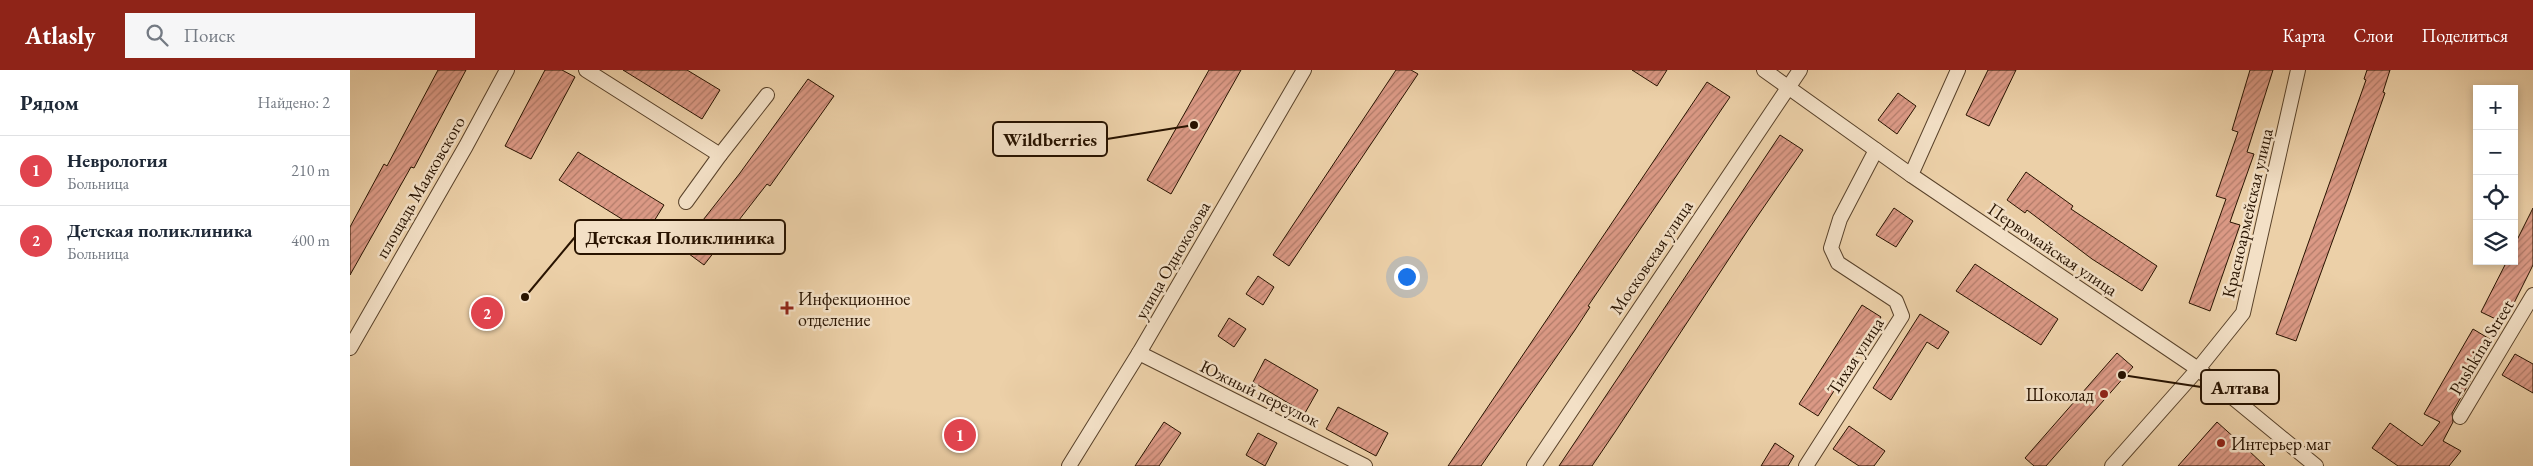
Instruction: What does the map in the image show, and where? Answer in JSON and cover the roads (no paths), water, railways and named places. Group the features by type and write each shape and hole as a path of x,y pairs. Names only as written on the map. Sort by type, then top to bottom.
{"street":[{"name":"площадь Маяковского","path":"350,348 466,146 507,70"},
{"path":"586,70 720,155"},
{"name":"улица Однокозова","path":"1069,466 1139,353 1304,70"},
{"name":"Первомайская улица","path":"1764,70 1789,86 1910,175 2198,369 2316,466"},
{"name":"Московская улица","path":"1534,466 1800,70"},
{"path":"1910,175 1958,70"},
{"name":"Красноармейская улица","path":"2112,466 2198,369 2243,313 2298,70"},
{"path":"686,202 767,95"},
{"name":"Тихая улица","path":"1806,466 1902,316 1896,301 1838,263 1831,248 1840,219 1876,150"},
{"name":"Pushkina Street","path":"2460,417 2533,295"},
{"name":"Южный переулок","path":"1139,353 1365,466"}],"place":[{"name":"Wildberries","path":"1194,125"},
{"name":"Детская Поликлиника","path":"525,297"},
{"name":"Инфекционное отделение","path":"787,308"},
{"name":"Детская поликлиника","path":"487,313"},
{"name":"Алтава","path":"2122,375"},
{"name":"Шоколад","path":"2104,394"},
{"name":"Неврология","path":"960,435"},
{"name":"Интерьер маг","path":"2221,443"}]}
